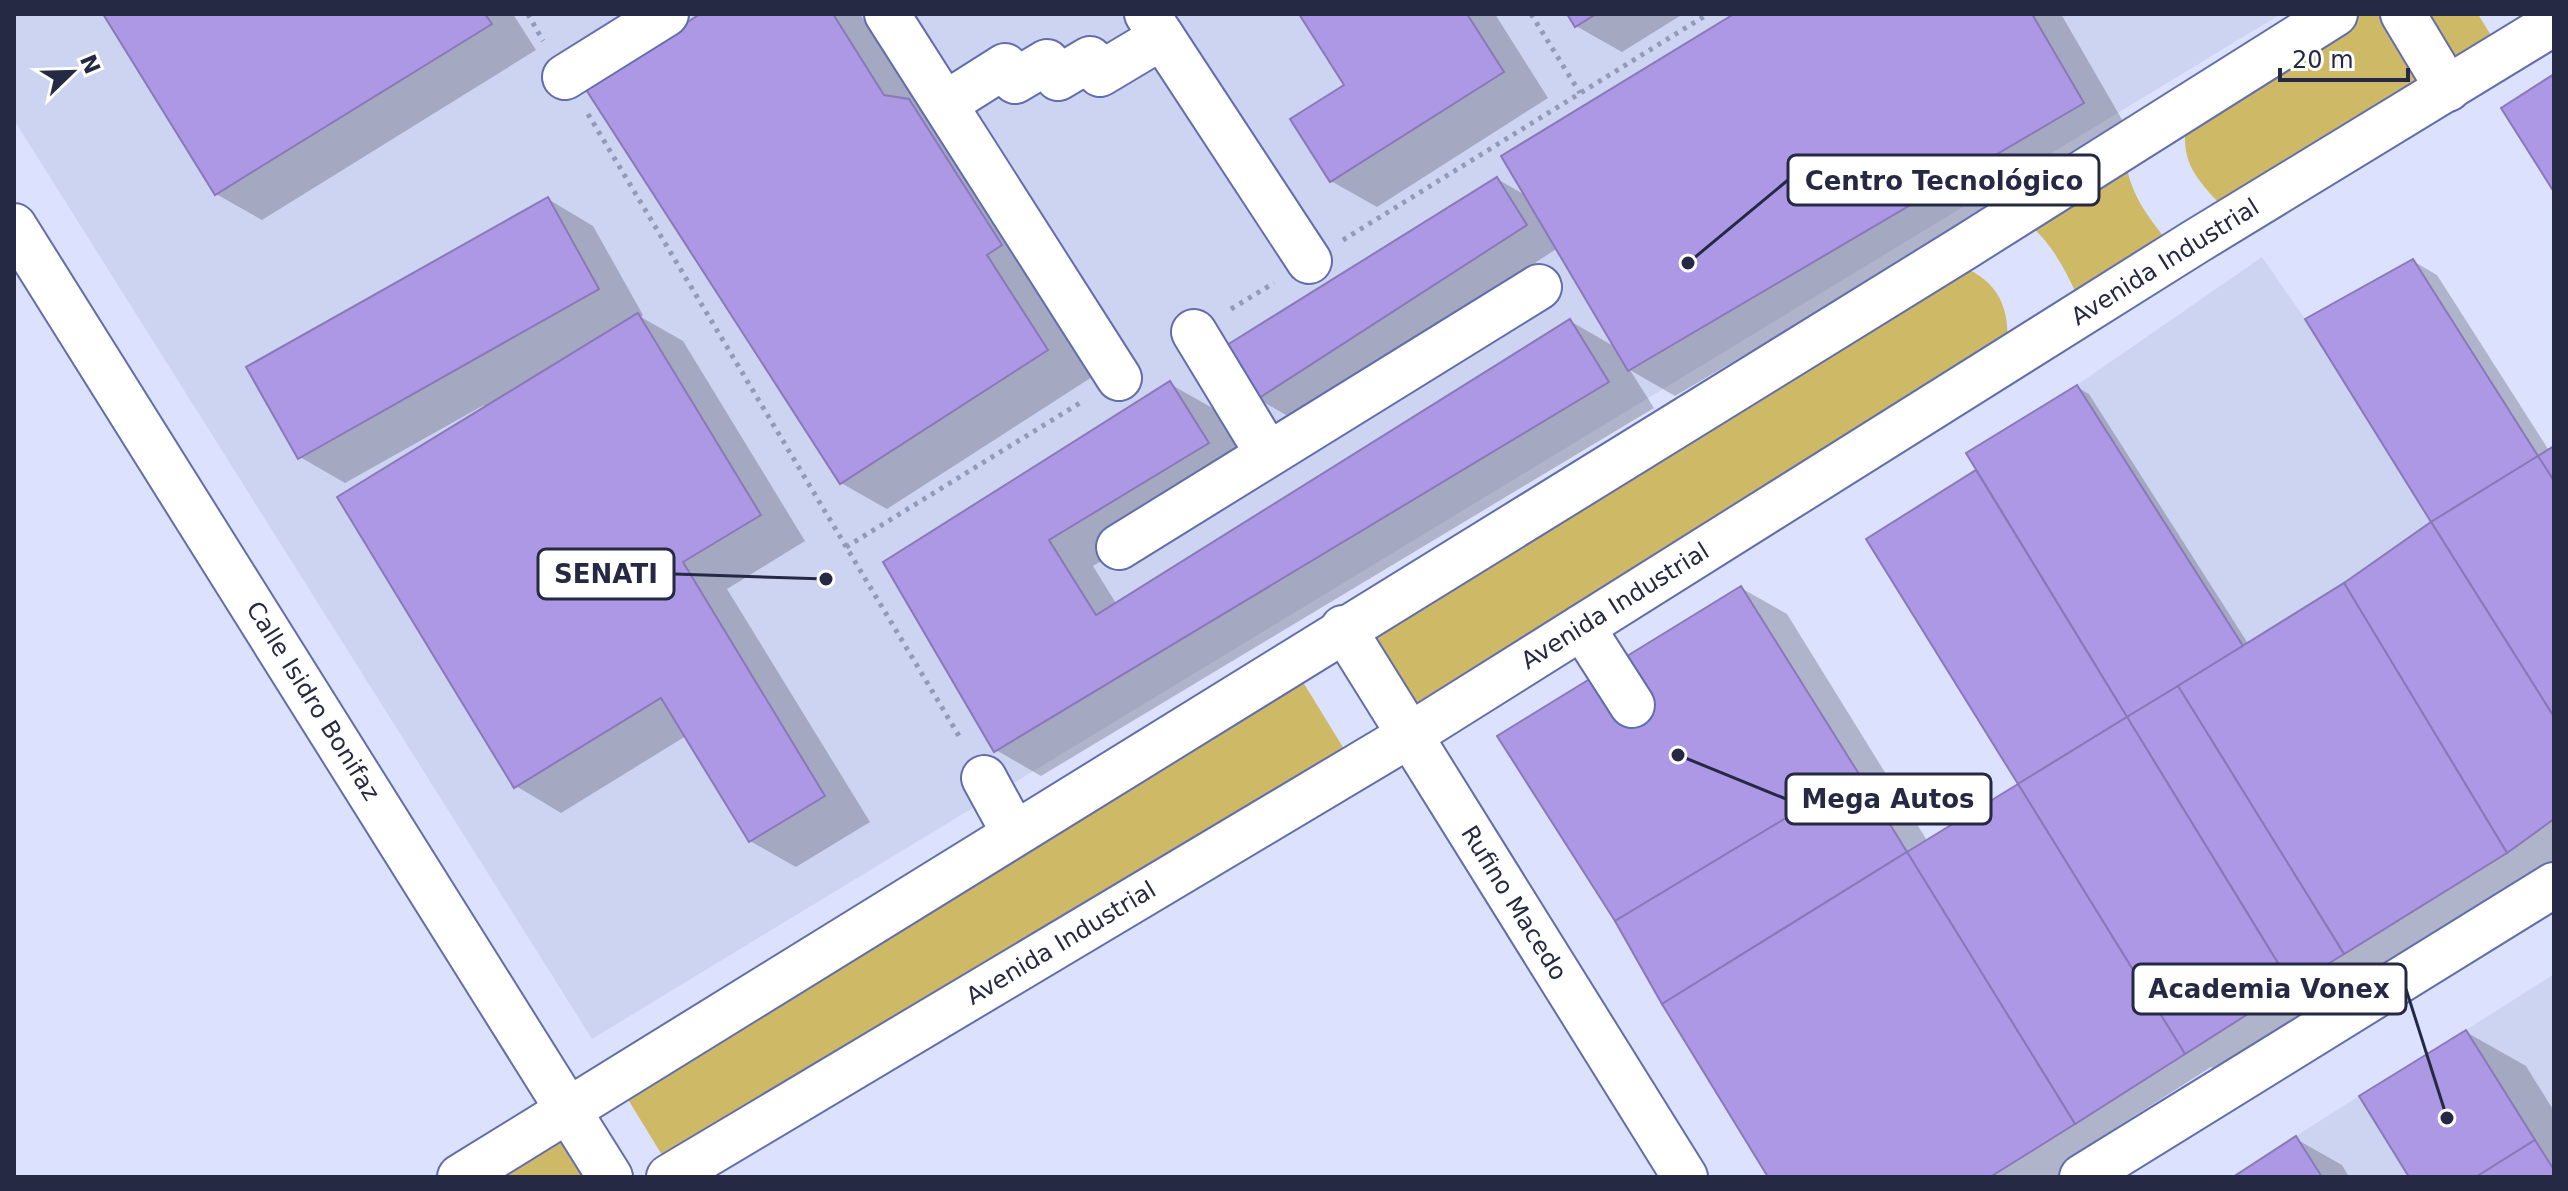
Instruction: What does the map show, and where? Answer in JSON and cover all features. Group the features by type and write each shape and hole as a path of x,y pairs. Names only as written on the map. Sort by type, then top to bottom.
{"main road":[{"path":"565,77 666,14"},
{"path":"887,14 1119,378"},
{"path":"460,1177 1343,628 1978,239 2335,14"},
{"path":"2403,14 2448,89"},
{"name":"Avenida Industrial","path":"669,1177 1410,735 1468,709 1582,627 1734,542 2195,242 2554,23"},
{"path":"945,104 1005,66 1015,81 1047,62 1058,78 1090,59 1100,74 1155,25 1309,261"},
{"name":"Calle Isidro Bonifaz","path":"14,226 610,1177"},
{"path":"1119,547 1539,287"},
{"path":"1194,332 1268,454"},
{"path":"1582,627 1632,705"},
{"name":"Rufino Macedo","path":"1343,628 1685,1177"},
{"path":"984,778 1014,833"},
{"path":"2082,1177 2554,885"}],"path":[{"path":"528,14 984,778"},
{"path":"1531,14 1580,93"}],"shaded area":[{"path":"14,14 2281,14 592,1039 14,120"},
{"path":"2349,14 2396,14 2440,88 2218,202 2190,165 2185,144 2187,119"},
{"path":"2407,14 2478,14 2501,52 2450,84"},
{"path":"2125,155 2138,200 2165,238 2076,293 2053,252 2021,218"},
{"path":"2262,257 2305,319 2431,522 2344,583 2243,646 2077,385"},
{"path":"1947,262 1979,275 1998,296 2007,324 2005,359 1413,726 1354,629"},
{"path":"1295,669 1352,762 673,1173 621,1088"},
{"path":"2554,974 2554,1170 2466,1030"},
{"path":"2359,1096 2409,1177 2321,1177 2296,1136"},
{"path":"559,1127 590,1177 478,1177"}],"building":[{"path":"103,14 485,14 492,24 215,195"},
{"path":"700,14 833,14 884,95 909,99 1002,245 987,255 1048,350 840,484 585,88"},
{"path":"1299,14 1467,14 1504,72 1330,182 1290,119 1344,85"},
{"path":"1567,14 1596,14 1575,27"},
{"path":"1734,14 2032,14 2084,103 1628,371 1501,156"},
{"path":"2554,74 2554,192 2501,108"},
{"path":"1497,177 1527,225 1256,400 1227,345"},
{"path":"548,197 599,289 298,459 246,367"},
{"path":"2413,259 2538,456 2431,522 2305,319"},
{"path":"638,313 761,515 683,562 825,796 749,842 661,698 514,788 337,497"},
{"path":"1570,319 1609,382 994,752 883,562 1170,381 1209,443 1049,540 1096,615"},
{"path":"2077,385 2243,646 2127,717 1966,453"},
{"path":"2554,446 2554,481 2538,456"},
{"path":"2538,456 2554,481 2554,717 2431,522"},
{"path":"1976,470 2127,717 2018,784 1866,539"},
{"path":"2431,522 2554,717 2554,819 2507,853 2344,583"},
{"path":"2344,583 2507,853 2344,954 2178,686"},
{"path":"1741,586 1859,774 1615,921 1497,736"},
{"path":"2178,686 2344,954 2292,986 2127,717"},
{"path":"2127,717 2292,986 2185,1054 2018,784"},
{"path":"1859,774 1907,852 1662,1004 1615,921"},
{"path":"2018,784 2185,1054 2075,1124 1907,852"},
{"path":"1907,852 2075,1124 1990,1177 1768,1177 1662,1004"},
{"path":"2466,1030 2535,1140 2476,1177 2409,1177 2359,1096"},
{"path":"2296,1136 2322,1177 2233,1177"},
{"path":"2535,1140 2554,1170 2554,1177 2476,1177"}],"place":[{"name":"Centro Tecnológico","path":"1688,263"},
{"name":"SENATI","path":"826,579"},
{"name":"Mega Autos","path":"1678,755"},
{"name":"Academia Vonex","path":"2447,1118"}]}
